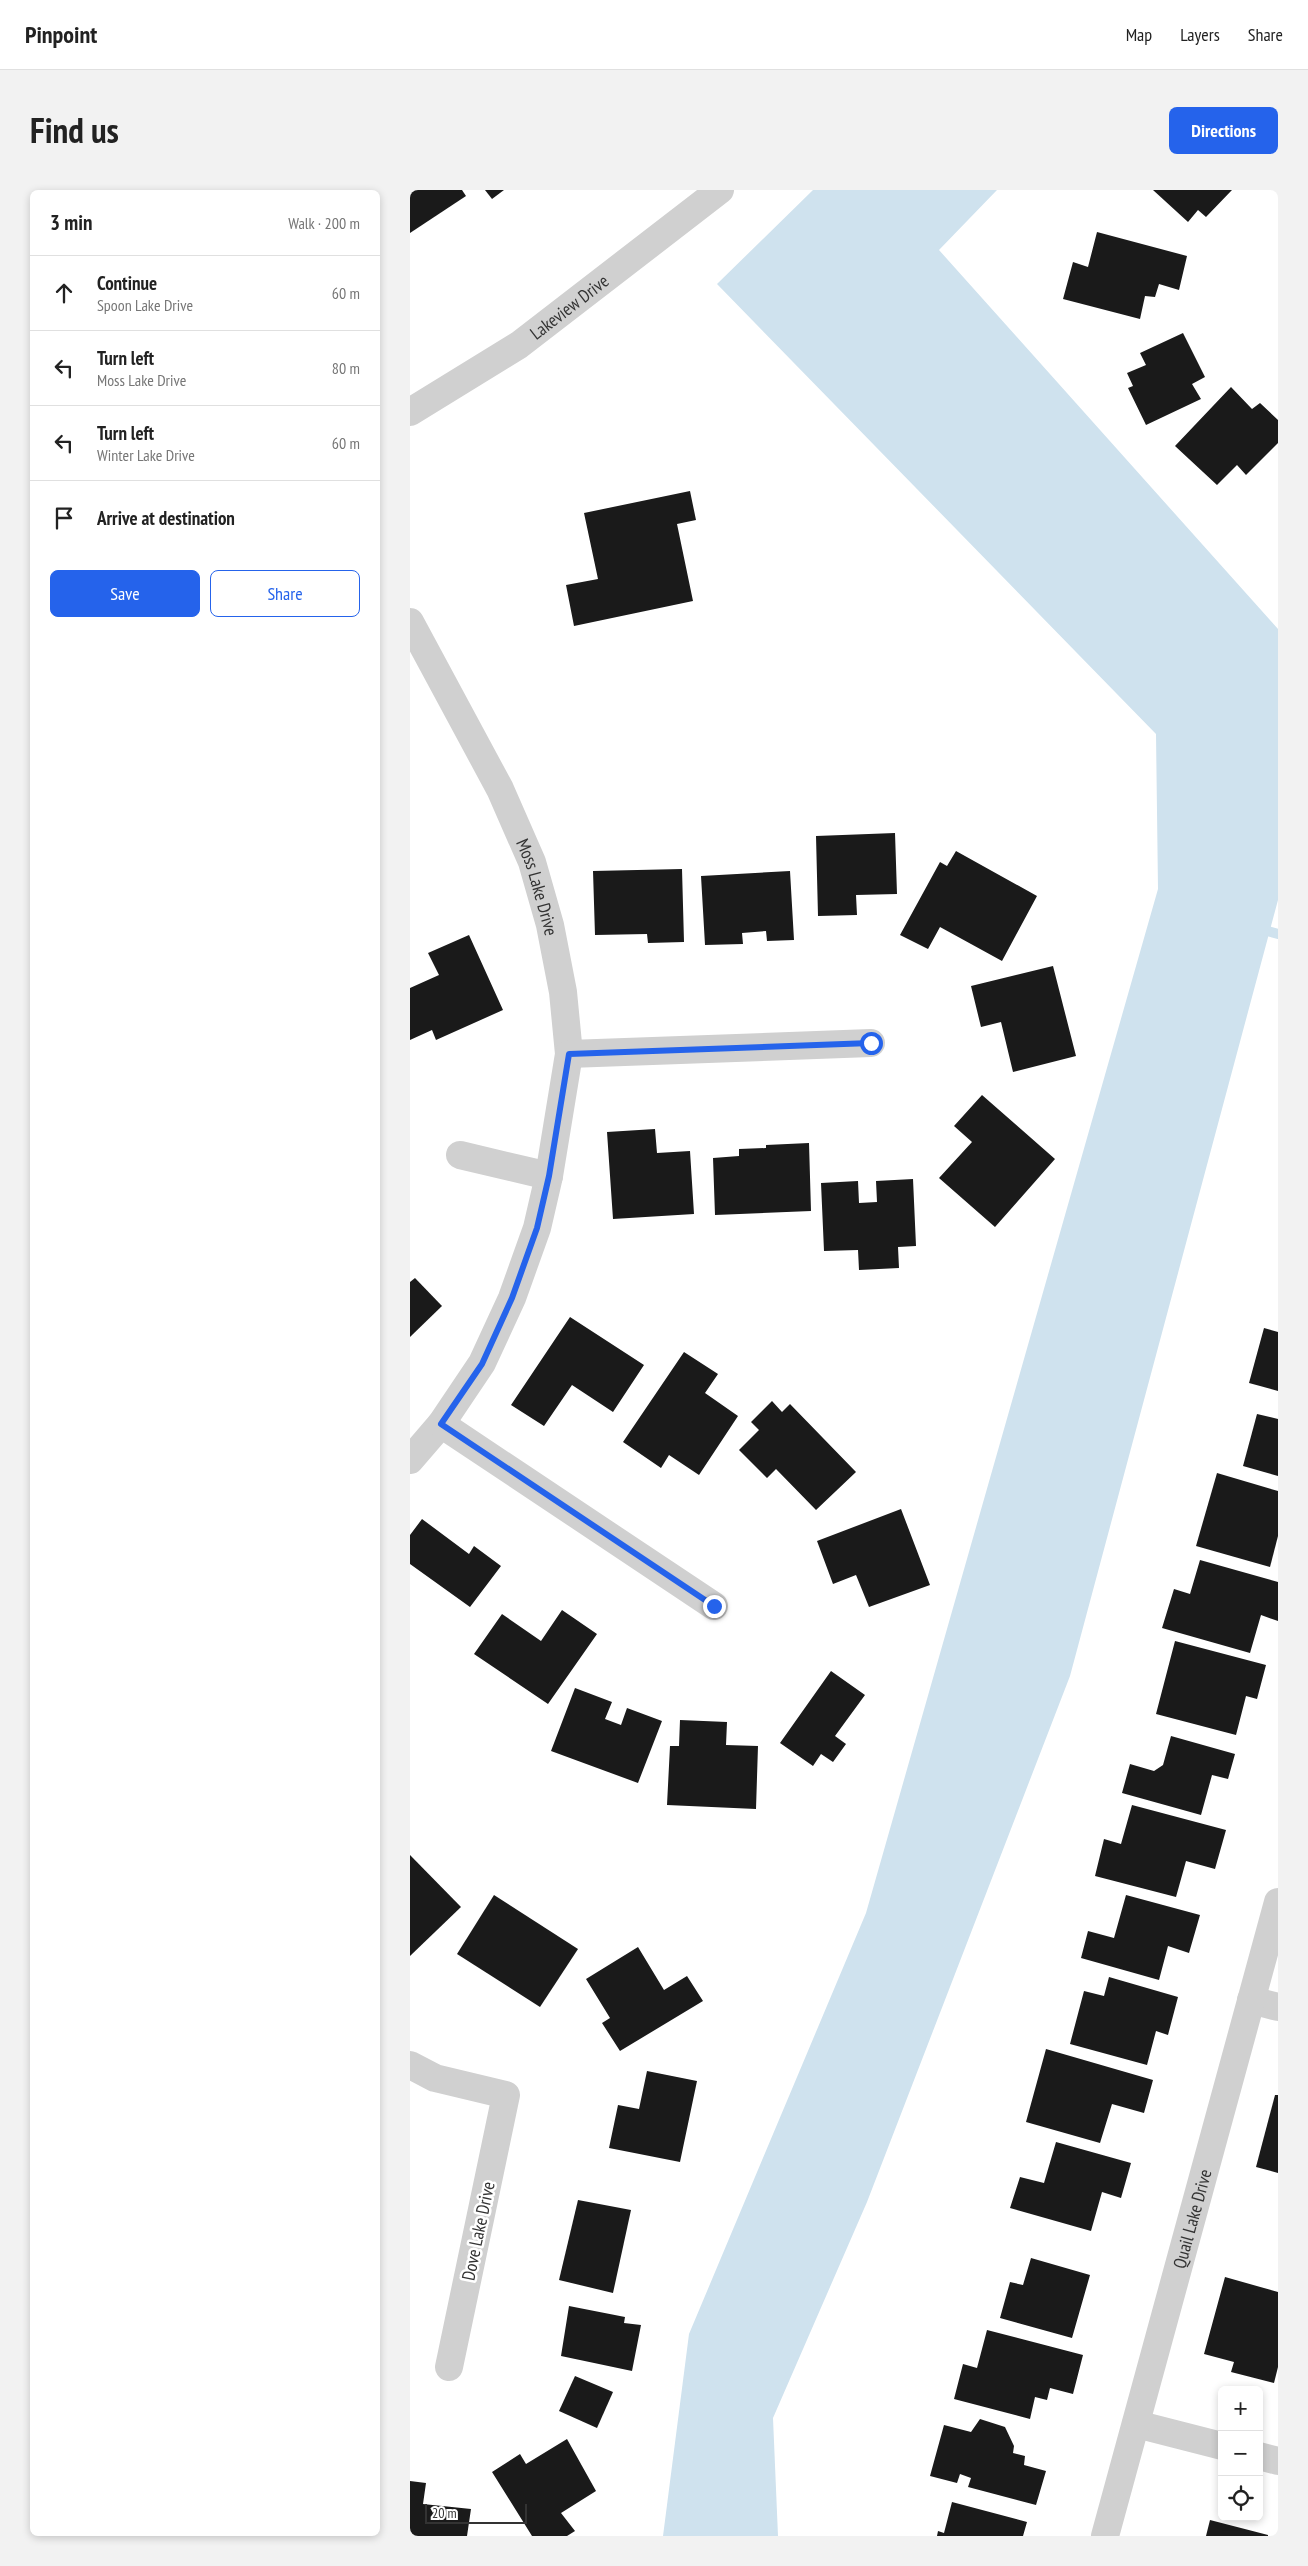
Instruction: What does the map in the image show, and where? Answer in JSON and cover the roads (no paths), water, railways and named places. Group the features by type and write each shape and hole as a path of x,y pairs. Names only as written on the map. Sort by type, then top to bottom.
{"street":[{"name":"Lakeview Drive","path":"410,412 518,345 720,190"},
{"name":"Moss Lake Drive","path":"410,622 500,789 532,862 550,925 563,992 569,1054 549,1176 537,1228 512,1298 482,1364 441,1424 410,1460"},
{"path":"569,1054 871,1043"},
{"path":"460,1155 549,1176"},
{"path":"441,1424 714,1606"},
{"name":"Quail Lake Drive","path":"1105,2536 1278,1902"},
{"path":"1251,2000 1278,2007"},
{"name":"Dove Lake Drive","path":"410,2065 435,2078 506,2095 449,2367"},
{"path":"1136,2424 1218,2445"},
{"path":"1263,2457 1278,2461"}],"water":[{"path":"813,190 997,190 939,250 1278,629 1278,900 1070,1676 867,2202 773,2418 778,2536 663,2536 689,2334 866,1913 1158,889 1156,734 717,284"}],"waterway":[{"path":"1257,928 1278,934"}]}
